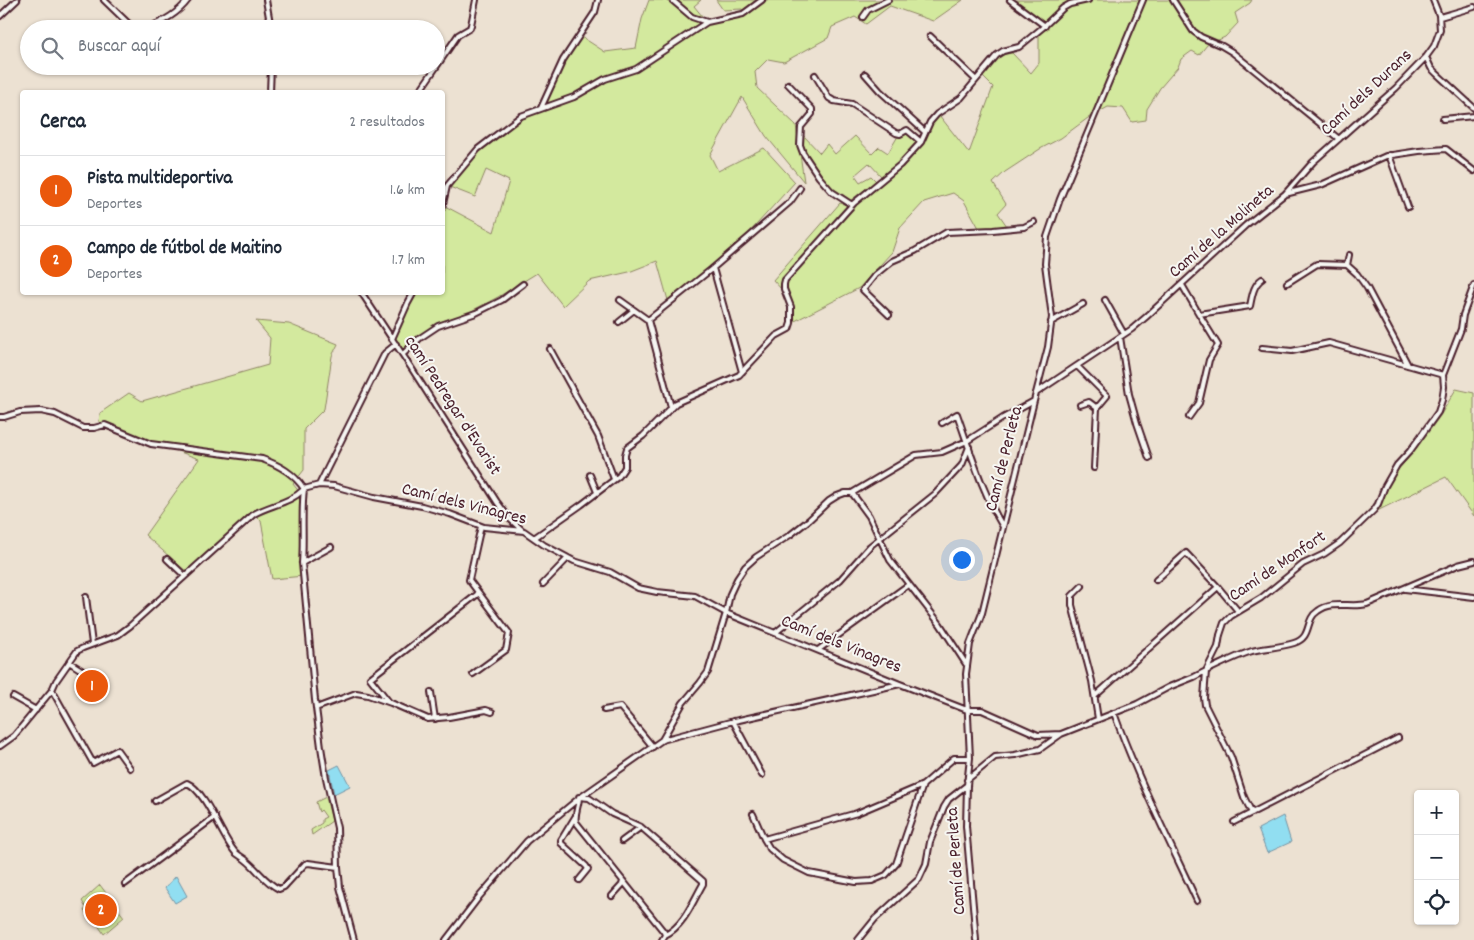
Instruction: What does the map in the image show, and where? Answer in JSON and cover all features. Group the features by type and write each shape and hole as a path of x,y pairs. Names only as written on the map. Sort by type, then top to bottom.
{"street":[{"path":"0,16 17,0"},
{"path":"104,0 125,20"},
{"path":"163,20 180,10 188,0"},
{"path":"266,0 269,20"},
{"path":"445,54 458,35 470,28 476,0"},
{"path":"541,108 563,60 595,12 598,0"},
{"path":"672,0 692,17 706,22"},
{"path":"445,195 447,186 478,149 521,116 574,97 605,80 636,69 706,22 743,14 762,0"},
{"path":"863,17 868,10 888,0"},
{"path":"1010,0 1045,26"},
{"path":"534,538 623,472 627,448 665,415 671,407 684,399 735,378 776,336 789,328 791,323 791,307 784,289 785,280 852,205 900,165 921,142 930,122 937,114 961,98 997,55 1003,51 1019,47 1045,26 1063,8 1070,4 1088,0"},
{"name":"Camí de Perleta","path":"976,940 966,826 967,783 970,758 966,664 970,644 982,613 1048,347 1051,304 1045,264 1047,237 1060,200 1144,0"},
{"path":"1173,0 1193,31 1232,52 1340,139"},
{"path":"1433,0 1440,18 1474,7"},
{"name":"Camí dels Durans","path":"1285,194 1313,162 1396,88 1426,57 1434,46 1440,30 1440,18"},
{"path":"930,36 976,80"},
{"path":"1426,57 1436,73 1474,108"},
{"path":"865,74 880,91 925,132"},
{"path":"270,90 271,75"},
{"path":"420,90 431,75"},
{"path":"815,75 831,100 852,104 896,133 900,134 907,130 921,142"},
{"path":"788,84 812,109 812,114 801,128 800,145 803,153 832,192 852,205"},
{"path":"1443,119 1474,116"},
{"name":"Camí de la Molineta","path":"1036,393 1120,337 1146,317 1246,225 1285,194 1321,185 1377,159 1419,151 1446,149 1474,171"},
{"path":"1390,155 1408,207"},
{"path":"648,320 713,268 790,202 800,188"},
{"path":"890,315 863,290 875,275 892,262 947,232 1024,228 1034,222"},
{"path":"1347,266 1349,255"},
{"path":"1287,283 1317,264 1347,266 1357,274 1367,288 1408,365"},
{"path":"713,268 742,372"},
{"path":"1199,314 1250,306 1257,283 1262,280"},
{"path":"402,354 420,338 438,326 476,313 502,300 523,284"},
{"path":"1182,285 1218,344 1209,360 1198,403 1189,417"},
{"name":"Camí de Monfort","path":"1206,671 1218,647 1224,622 1230,616 1261,598 1303,564 1324,554 1340,542 1374,510 1397,465 1410,451 1438,412 1442,400 1444,375 1461,329 1463,315 1474,285"},
{"name":"camí Pedregar d'Evarist","path":"363,295 501,508 512,522 524,531"},
{"path":"392,339 412,295"},
{"path":"620,300 648,320 671,407"},
{"path":"1105,300 1124,334"},
{"path":"1051,322 1083,304"},
{"path":"619,322 634,310"},
{"path":"1120,337 1128,394 1149,458"},
{"path":"1262,348 1292,352 1329,343 1444,375"},
{"path":"319,485 385,353 396,344"},
{"path":"550,349 598,436 614,480"},
{"path":"1077,366 1107,396 1097,408 1094,468"},
{"path":"446,940 479,897 527,841 580,797 662,740 683,703 708,672 730,594 745,567 756,556 790,535 837,496 852,493 916,455 942,452 967,441 1003,418 1034,402"},
{"path":"1080,405 1090,402 1097,408"},
{"path":"0,417 4,418 20,412 41,411 55,414 83,428 105,425 151,444 262,459 288,471 304,489 302,501 302,563 316,708 326,778 338,828 340,887 354,940"},
{"path":"942,423 957,414 981,484 1003,527"},
{"path":"775,633 840,580 879,538 935,494 962,465 969,447"},
{"path":"590,475 597,492"},
{"name":"Camí dels Vinagres","path":"0,746 14,736 36,710 52,690 77,651 118,635 254,514 287,500 304,489 319,485 334,486 374,497 422,506 481,526 524,531 568,558 610,572 638,588 695,596 726,613 967,710 982,710 1038,735 1061,734"},
{"path":"852,493 869,516 890,560 940,624 966,664"},
{"path":"473,674 506,650 509,634 469,580 481,526"},
{"path":"302,563 331,547"},
{"path":"1156,580 1186,553 1238,611"},
{"path":"543,584 568,558"},
{"path":"167,559 185,576"},
{"path":"858,940 875,919 919,879 926,864 930,842 949,799 995,757 1015,755 1040,749 1061,734 1137,704 1169,687 1250,652 1295,643 1304,638 1312,616 1326,607 1367,604 1450,569 1474,561"},
{"path":"818,650 908,585"},
{"path":"1082,586 1071,599 1095,696 1098,720"},
{"path":"1095,696 1218,587"},
{"path":"1403,589 1474,597"},
{"path":"389,702 370,678 479,593"},
{"path":"86,596 92,644"},
{"path":"69,662 94,678"},
{"path":"1206,671 1205,705 1231,757 1244,797 1252,813"},
{"path":"59,677 64,680"},
{"path":"662,740 733,721 900,684"},
{"path":"52,690 93,763 117,750 130,768"},
{"path":"431,692 434,719"},
{"path":"316,708 356,693 368,695 434,719 486,710 492,712"},
{"path":"13,697 36,710"},
{"path":"604,710 620,707 653,747"},
{"path":"1114,713 1152,804 1197,900"},
{"path":"733,721 762,775"},
{"path":"1234,822 1398,738"},
{"path":"764,839 857,813 923,785 954,758 970,758"},
{"path":"155,801 187,783 191,784 215,817 235,852 272,886 279,889 284,887 305,864 338,868"},
{"path":"753,814 770,849 783,860 809,873 856,882 872,881 886,875 896,864 923,785"},
{"path":"579,880 588,869 561,843 561,840 575,817 580,797"},
{"path":"580,797 589,798 612,814 641,827 703,880 703,884 679,925 672,932 665,935 662,940"},
{"path":"125,884 215,817"},
{"path":"575,817 576,822 665,935"},
{"path":"622,841 641,827"},
{"path":"612,896 622,885 623,881"}],"green space":[{"path":"649,0 701,0 694,6 707,22 743,14 742,9 723,10 716,0 963,0 933,21 890,6 866,24 855,17 832,27 828,38 784,62 768,59 755,72 757,88 796,125 804,182 766,136 742,97 710,155 718,171 764,148 795,182 728,256 669,304 657,261 629,272 589,281 563,306 537,273 498,297 420,338 403,354 393,336 415,295 445,295 445,206 494,232 509,181 486,170 475,197 447,186 478,149 521,116 543,107 559,66 582,37 605,52 636,48 642,19"},
{"path":"1010,0 1252,0 1235,13 1238,23 1225,37 1207,45 1199,55 1192,51 1181,59 1178,67 1160,88 1147,109 1146,120 1132,122 1123,108 1108,107 1005,172 993,183 1006,204 998,213 1007,226 979,228 964,201 953,193 924,202 900,228 892,252 859,288 791,323 792,308 782,290 773,280 840,203 851,206 873,190 881,176 869,163 855,175 860,182 871,176 876,181 851,200 830,186 815,166 802,145 803,135 820,153 827,144 835,154 855,136 872,154 879,147 888,153 898,136 908,131 922,142 930,122 939,115 969,153 993,87 982,76 994,60 1012,53 1031,73 1039,63 1039,31 1044,26"},
{"path":"256,321 289,324 338,344 332,356 324,409 304,429 304,470 293,484 300,493 304,576 272,579 261,521 254,514 188,573 145,535 199,459 99,422 100,413 129,393 142,401 268,365 270,338"},
{"path":"1456,389 1474,393 1474,516 1446,477 1375,512 1382,502 1391,478 1416,449 1440,416"},
{"path":"326,797 332,821 312,835 311,830 322,823 322,819 326,817 321,810 319,812 316,802"},
{"path":"100,885 124,917 104,934 89,912 87,914 84,911 86,908 82,901"}],"water":[{"path":"339,765 350,786 334,794 329,770"},
{"path":"1283,816 1291,842 1267,853 1258,829"},
{"path":"176,876 187,896 175,903 165,888"}],"place":[{"name":"Pista multideportiva","path":"92,686"},
{"name":"Campo de fútbol de Maitino","path":"101,910"}]}
